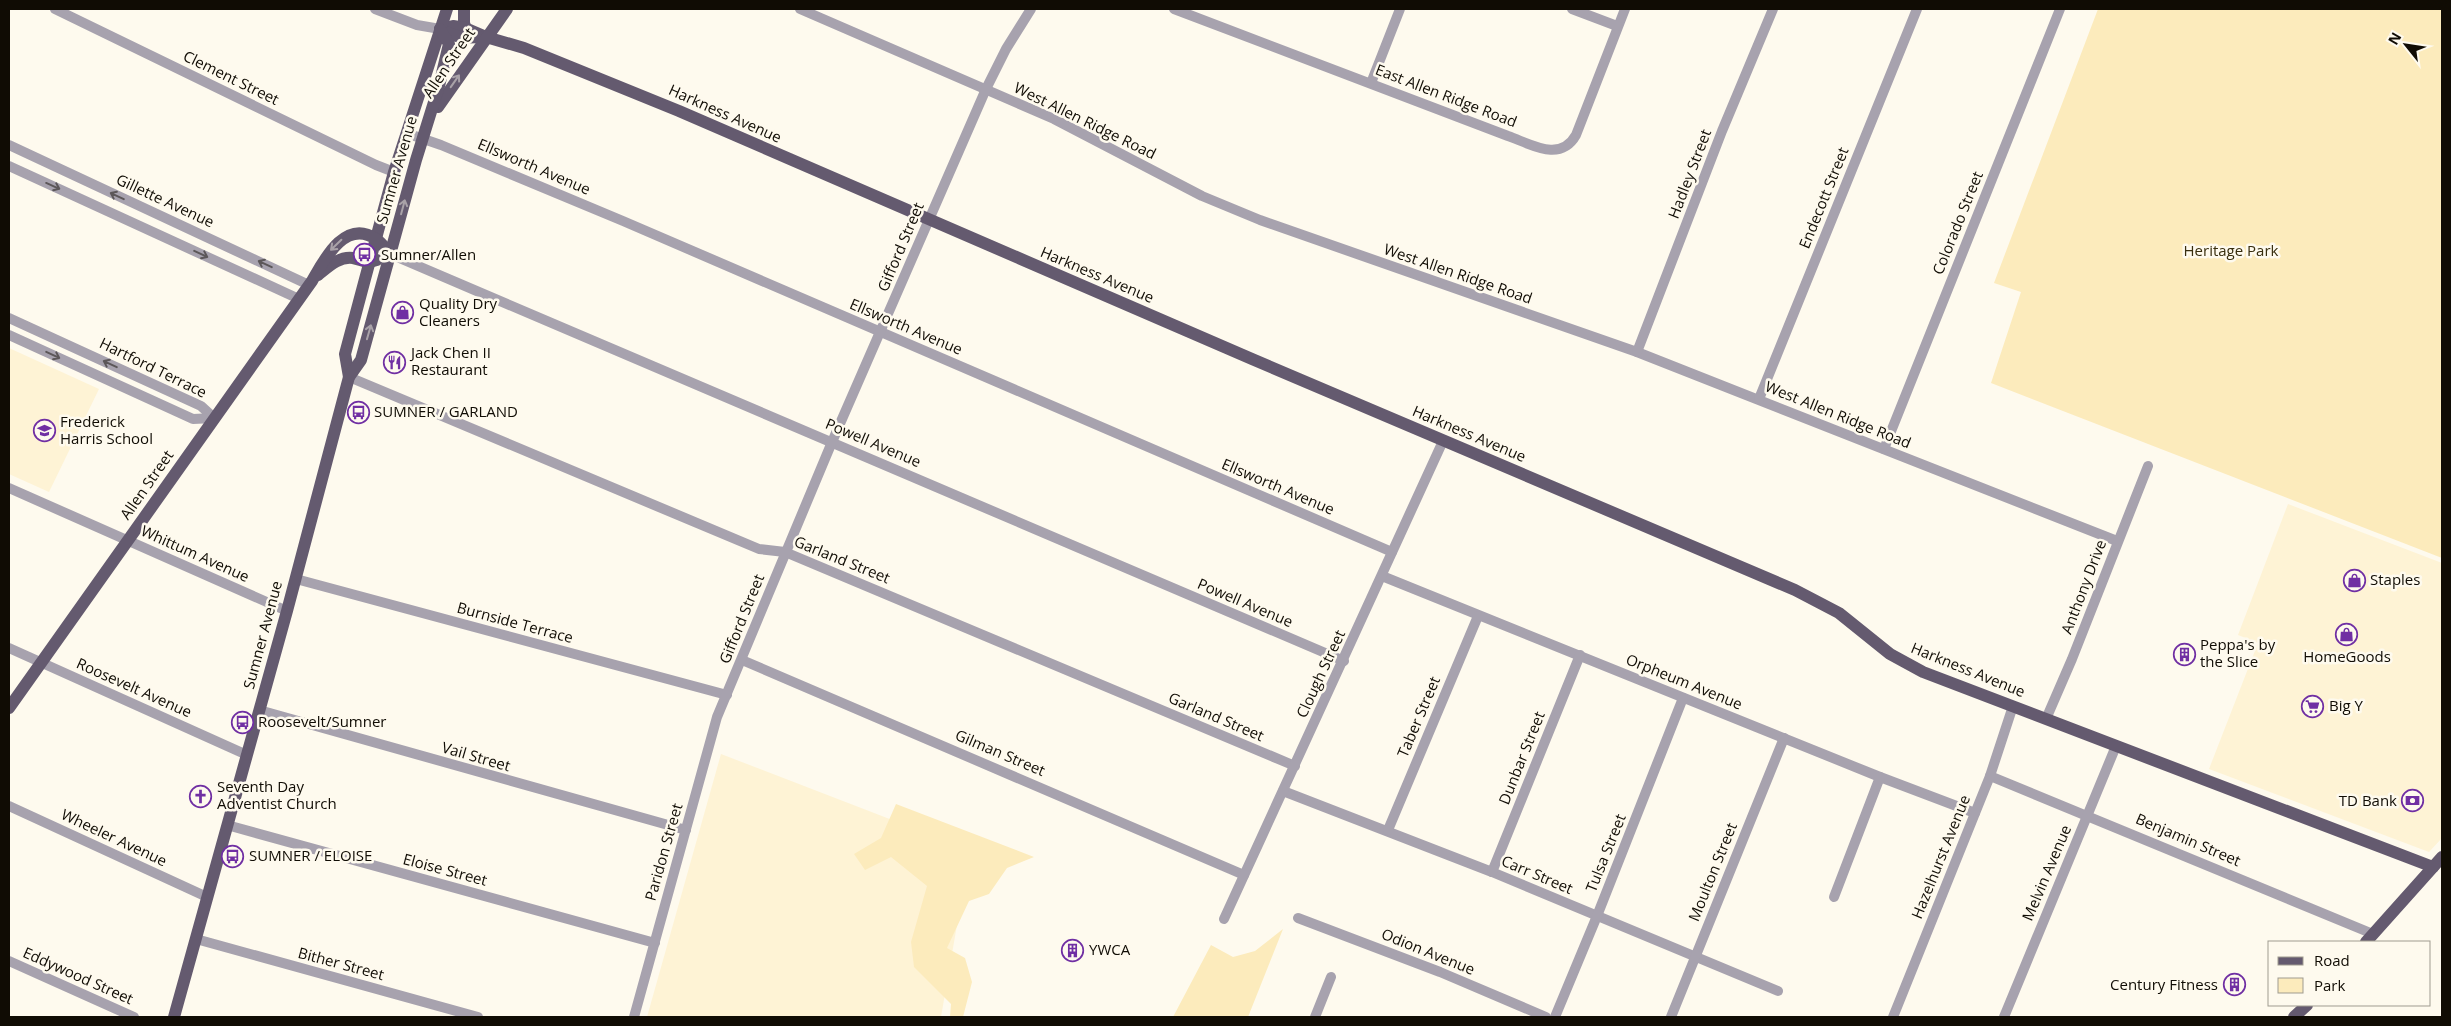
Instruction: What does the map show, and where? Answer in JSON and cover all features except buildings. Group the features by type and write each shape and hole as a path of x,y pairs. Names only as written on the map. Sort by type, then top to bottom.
{"main road":[{"name":"Sumner Avenue","path":"349,377 345,354 369,263 394,172 447,9"},
{"path":"464,9 467,33"},
{"name":"Allen Street","path":"423,139 444,96 507,9"},
{"path":"440,29 453,26 467,33"},
{"name":"Sumner Avenue","path":"174,1017 287,611 349,377 361,360 449,48 448,42 440,29"},
{"name":"Harkness Avenue","path":"467,33 533,51 679,111 928,220 1794,590 1839,613 1901,661 1923,672 2433,867"},
{"name":"Allen Street","path":"9,708 299,299 324,259 338,242 356,235 376,239"},
{"path":"369,263 390,254 376,239"},
{"name":"Allen Street","path":"310,283 336,261 350,258 369,263"},
{"path":"2370,938 2442,858"},
{"path":"2294,1017 2306,1006"}],"street":[{"name":"Clement Street","path":"55,9 394,172"},
{"path":"375,9 417,25 440,29"},
{"name":"West Allen Ridge Road","path":"800,9 923,60 1054,119 1202,196 1260,220 1637,352 2117,541"},
{"name":"Gifford Street","path":"727,695 832,442 986,89 1006,50 1031,9"},
{"name":"East Allen Ridge Road","path":"1174,9 1540,147 1561,150 1568,146 1576,135 1625,9"},
{"path":"1371,83 1400,9"},
{"path":"1572,9 1617,26"},
{"name":"Hadley Street","path":"1637,352 1722,131 1773,9"},
{"name":"Endecott Street","path":"1759,399 1917,9"},
{"name":"Colorado Street","path":"1884,449 2060,9"},
{"name":"Ellsworth Avenue","path":"406,133 623,221 1392,552"},
{"name":"Gillette Avenue","path":"9,145 310,283"},
{"path":"9,166 299,299"},
{"path":"74,196 83,180"},
{"name":"Powell Avenue","path":"390,254 1344,661"},
{"name":"Hartford Terrace","path":"9,318 201,406 214,418"},
{"name":"Hartford Terrace","path":"9,335 193,419 214,418"},
{"name":"Garland Street","path":"349,377 759,549 786,552 1295,766"},
{"name":"Clough Street","path":"1224,919 1344,661 1443,441"},
{"name":"Anthony Drive","path":"2046,719 2072,659 2148,466"},
{"name":"Whittum Avenue","path":"9,488 287,611"},
{"name":"Orpheum Avenue","path":"1382,576 1880,777 1975,813"},
{"name":"Burnside Terrace","path":"296,578 727,695"},
{"name":"Taber Street","path":"1388,830 1478,616"},
{"name":"Roosevelt Avenue","path":"9,648 247,755"},
{"name":"Dunbar Street","path":"1492,872 1580,655"},
{"name":"Gilman Street","path":"742,660 1244,875"},
{"name":"Paridon Street","path":"634,1017 714,729 727,695"},
{"name":"Tulsa Street","path":"1555,1017 1684,698"},
{"name":"Hazelhurst Avenue","path":"1894,1017 1990,776 2013,706"},
{"name":"Vail Street","path":"259,710 686,830"},
{"name":"Moulton Street","path":"1671,1017 1784,738"},
{"name":"Melvin Avenue","path":"2005,1014 2116,746"},
{"name":"Benjamin Street","path":"1990,776 2088,815 2370,938"},
{"path":"1834,897 1880,777"},
{"name":"Carr Street","path":"1283,791 1388,830 1492,872 1778,991"},
{"name":"Wheeler Avenue","path":"9,806 208,897"},
{"name":"Eloise Street","path":"227,825 655,943"},
{"name":"Odion Avenue","path":"1298,918 1440,972 1546,1017"},
{"name":"Bither Street","path":"196,939 478,1017"},
{"name":"Eddywood Street","path":"9,961 134,1017"},
{"path":"1315,1017 1332,977"}],"shaded area":[{"name":"Frederick Harris School","path":"9,348 99,389 49,492 9,474"},
{"path":"2288,504 2442,563 2442,838 2429,852 2209,769 2258,643 2238,635"},
{"path":"721,754 970,850 941,1017 647,1017"}],"green space":[{"name":"Heritage Park","path":"2098,9 2442,9 2442,558 1991,383 2021,292 1994,283"},
{"path":"896,804 1034,857 1007,868 989,894 969,901 947,948 965,958 972,982 963,1017 950,1017 951,1004 914,967 911,942 927,886 891,857 865,870 854,854 881,838"},
{"path":"1283,929 1248,1017 1173,1017 1211,945 1233,957 1255,951"}],"place":[{"name":"Sumner/Allen","path":"365,255"},
{"name":"Quality Dry Cleaners","path":"403,313"},
{"name":"Jack Chen II Restaurant","path":"395,362"},
{"name":"SUMNER / GARLAND","path":"358,412"},
{"name":"Frederick Harris School","path":"44,431"},
{"name":"Staples","path":"2354,580"},
{"name":"HomeGoods","path":"2347,634"},
{"name":"Peppa's by the Slice","path":"2184,654"},
{"name":"Big Y","path":"2313,706"},
{"name":"Roosevelt/Sumner","path":"242,722"},
{"name":"Seventh Day Adventist Church","path":"201,796"},
{"name":"TD Bank","path":"2413,801"},
{"name":"SUMNER / ELOISE","path":"233,856"},
{"name":"YWCA","path":"1073,950"},
{"name":"Century Fitness","path":"2234,985"}]}
